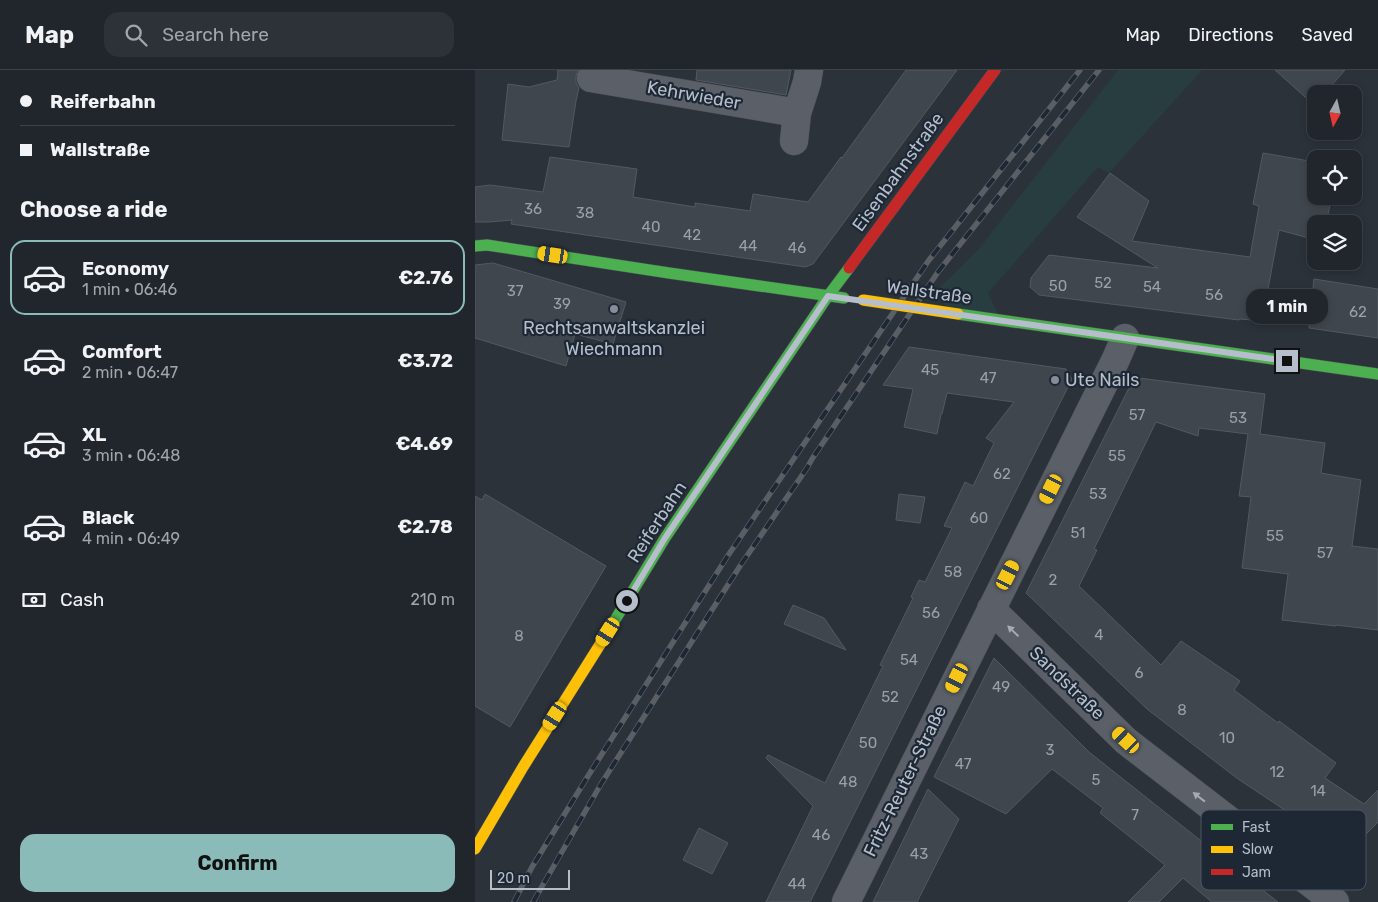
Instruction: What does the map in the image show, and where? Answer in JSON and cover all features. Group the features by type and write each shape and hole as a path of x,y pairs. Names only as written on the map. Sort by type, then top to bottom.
{"street":[{"path":"794,141 797,113 809,70"},
{"name":"Eisenbahnstraße","path":"828,296 995,70"},
{"name":"Kehrwieder","path":"591,78 797,113"},
{"name":"Wallstraße","path":"475,246 487,244 678,275 1378,374"},
{"name":"Reiferbahn","path":"475,849 523,767 665,538 828,296"},
{"name":"Fritz-Reuter-Straße","path":"846,902 1125,338"},
{"name":"Sandstraße","path":"991,609 1126,740 1216,810"},
{"name":"Sandstraße","path":"1320,890 1335,902"}],"green space":[{"path":"1118,70 1202,70 1109,173 1098,167 988,293 1001,320 958,314 932,295 978,250"}],"building":[{"path":"558,70 578,70 576,83 579,88 569,147 502,140 508,84 529,87 557,80"},
{"path":"697,70 791,70 786,95 696,80"},
{"path":"906,70 957,70 813,264 805,267 511,224 512,220 475,222 475,187 490,185 543,192 550,157 637,169 633,197 695,207 695,203 750,211 753,194 808,202"},
{"path":"1275,70 1345,70 1332,85 1307,85 1307,99"},
{"path":"1263,153 1307,161 1307,205 1330,205 1328,215 1307,215 1307,238 1279,230 1262,321 1239,320 1039,295 1030,287 1031,278 1049,255 1158,268 1077,217 1110,173 1149,201 1132,241 1250,257 1259,206 1253,204"},
{"path":"493,263 626,302 613,344 575,334 566,366 475,338 475,265"},
{"path":"1314,279 1378,289 1378,338 1309,328"},
{"path":"909,347 1066,369 1072,379 810,902 766,902 813,806 766,758 768,755 825,783 883,666 880,665 913,598 911,597 919,580 925,582 952,528 944,526 965,482 973,486 994,443 986,438 1014,402 947,393 937,434 904,427 913,389 883,385"},
{"path":"1134,378 1265,394 1260,434 1325,443 1321,473 1361,480 1352,546 1378,549 1378,630 1282,620 1288,574 1242,568 1251,497 1239,496 1248,434 1199,428 1198,436 1156,422 1094,549 1097,550 1079,586 1161,665 1181,641 1240,681 1234,690 1336,763 1325,778 1364,804 1378,790 1378,822 1366,834 1366,810 1285,810 1238,779 1147,709 1026,593"},
{"path":"485,494 606,566 510,727 475,706 475,496 482,500"},
{"path":"899,494 925,497 920,523 896,520"},
{"path":"793,605 824,618 846,650 784,624"},
{"path":"994,658 1089,752 1201,841 1201,890 1263,890 1278,902 1212,902 1183,878 1159,902 1128,902 1165,865 1100,813 1103,808 1052,769 1006,814 934,777"},
{"path":"928,789 959,819 917,902 873,902"},
{"path":"699,828 728,843 712,874 683,860"}],"railway":[{"path":"514,902 532,867 588,776 727,557 929,260 1080,70"},
{"path":"533,902 601,784 740,566 938,272 1099,70"}],"traffic: fast":[{"path":"475,246 487,245 844,298"},
{"path":"601,643 665,538 828,296 849,268"},
{"path":"958,314 1378,374"}],"traffic: slow":[{"path":"863,300 958,314"},
{"path":"475,849 523,767 601,643"}],"traffic: jam":[{"path":"849,268 995,70"}],"place":[{"name":"Rechtsanwaltskanzlei Wiechmann","path":"614,309"},
{"name":"Ute Nails","path":"1055,380"}],"route":[{"path":"627,601 665,538 828,296 1287,361"}]}
